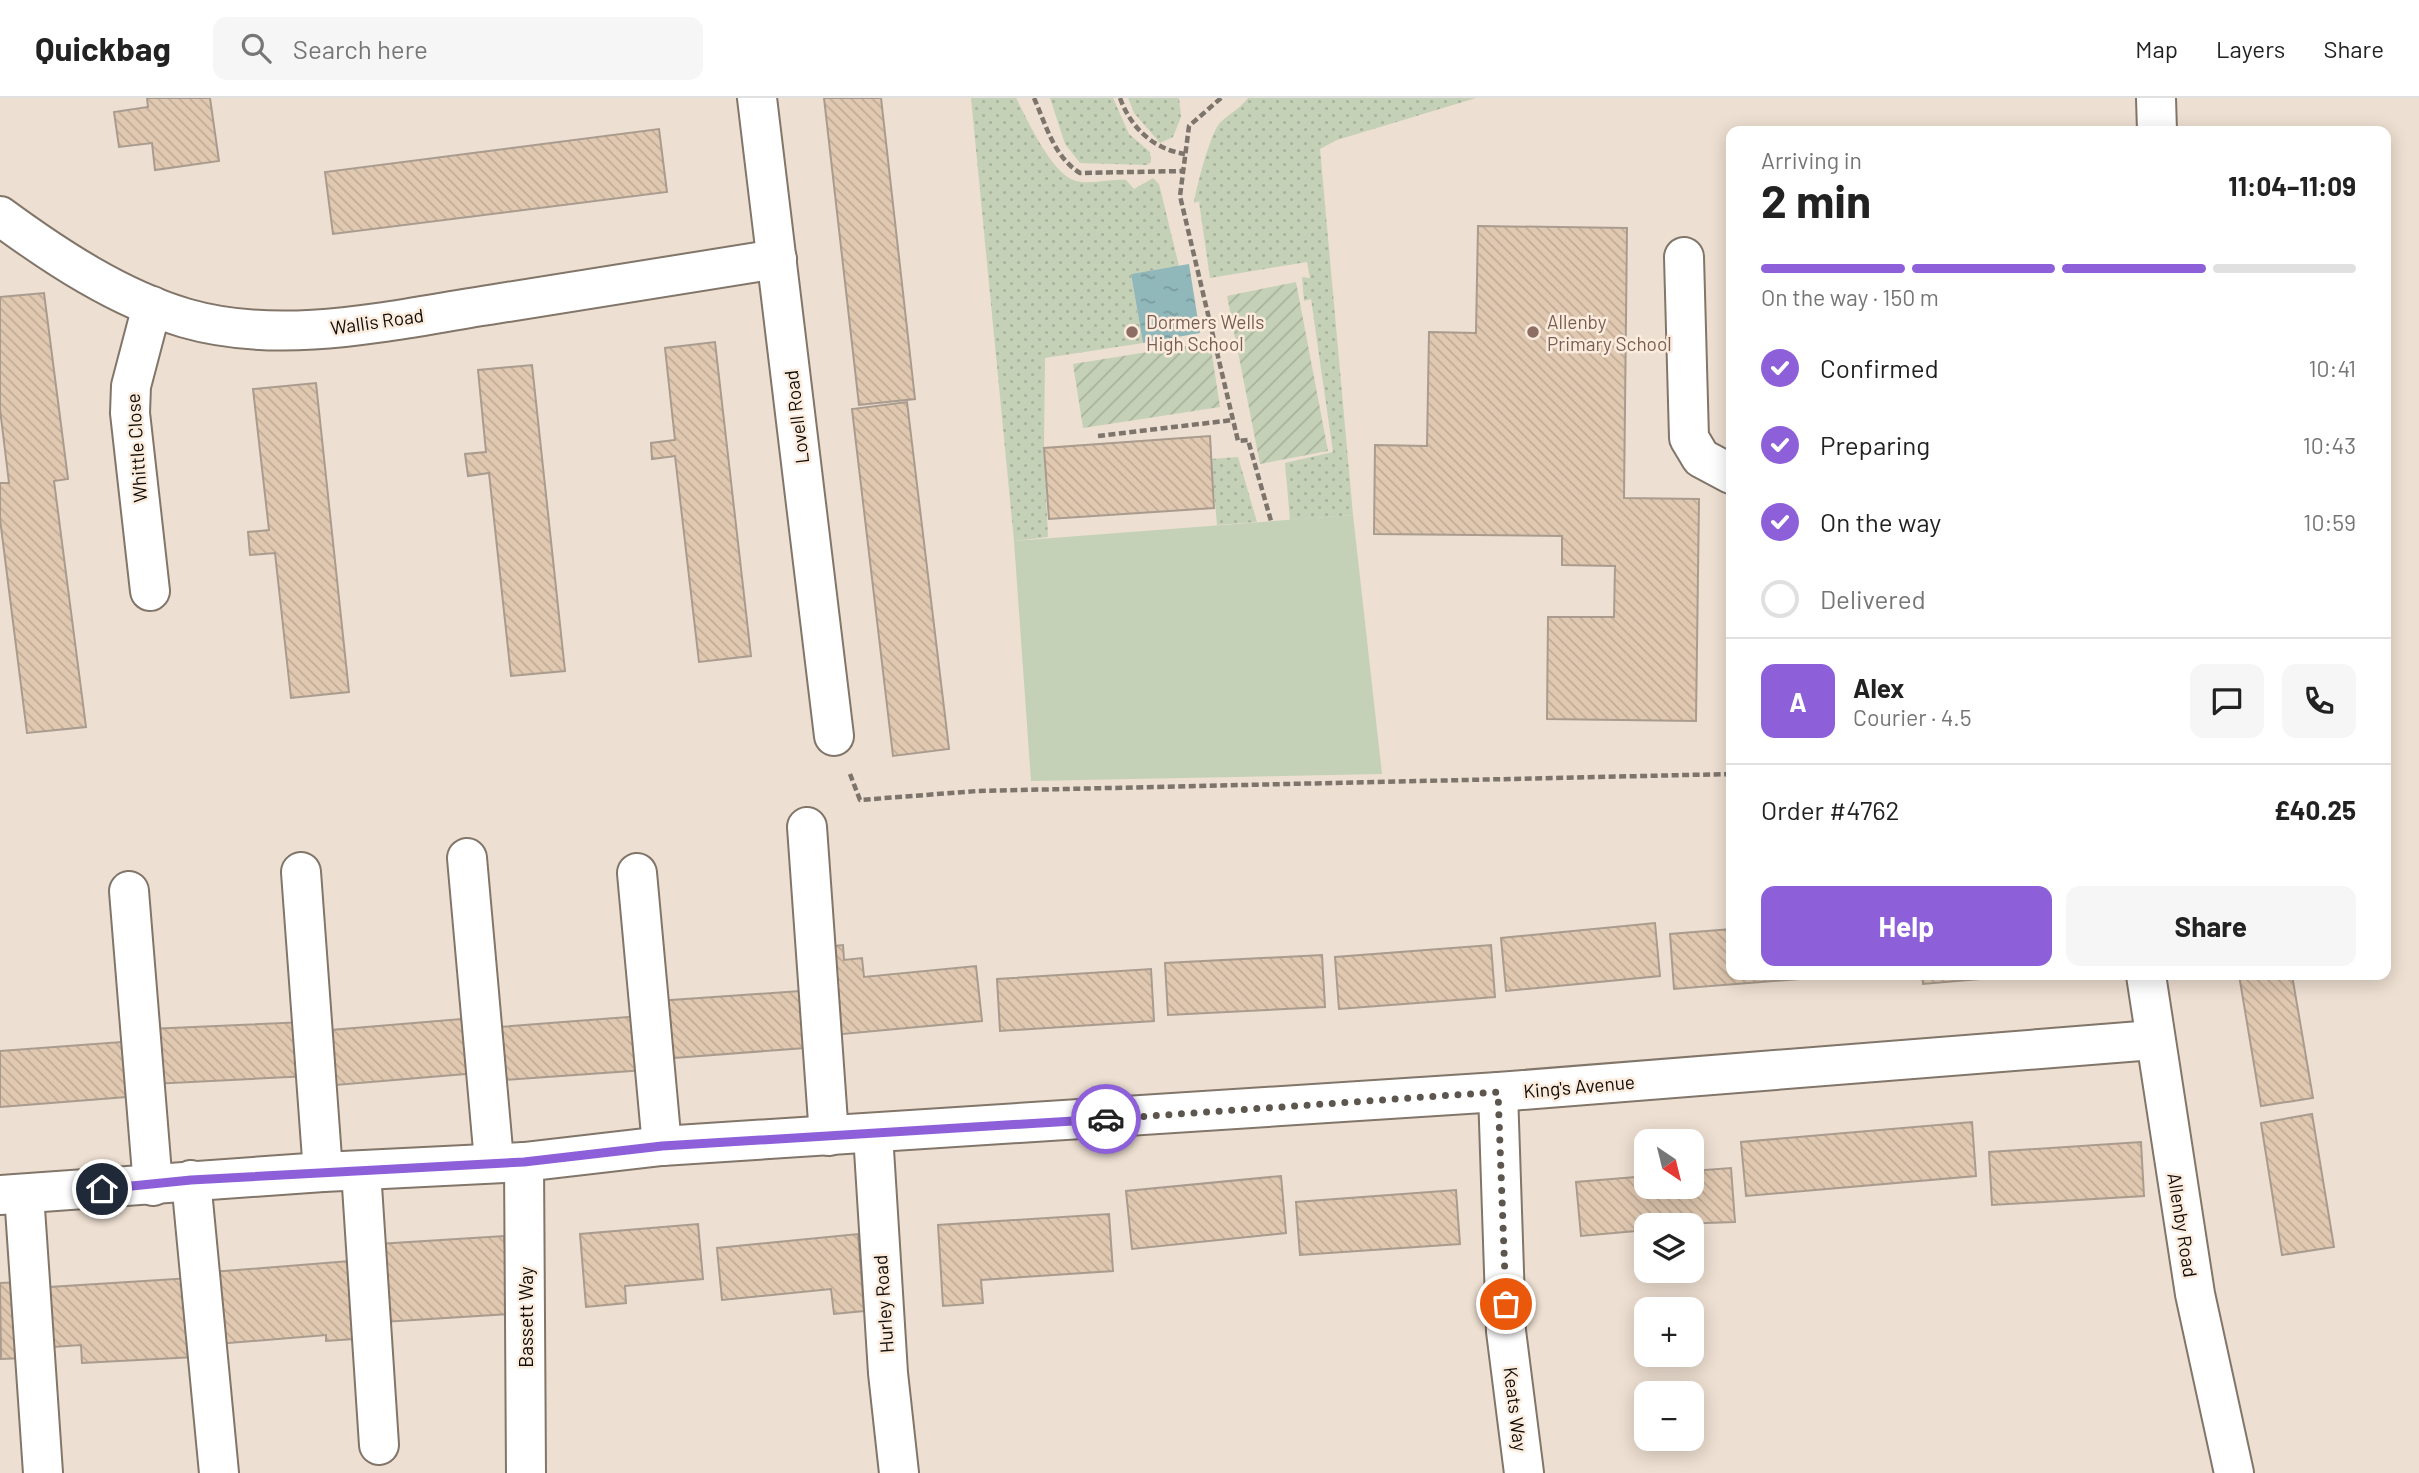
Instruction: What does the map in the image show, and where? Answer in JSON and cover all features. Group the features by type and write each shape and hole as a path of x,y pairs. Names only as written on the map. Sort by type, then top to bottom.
{"street":[{"name":"Lovell Road","path":"757,98 834,736"},
{"path":"2157,98 2157,126"},
{"name":"Wallis Road","path":"0,216 87,274 152,306 187,318 225,325 314,330 778,259"},
{"path":"1684,257 1689,439 1701,458 1726,471"},
{"name":"Whittle Close","path":"150,591 130,413 131,386 152,306"},
{"path":"807,827 829,1136"},
{"name":"Bassett Way","path":"467,858 509,1162 526,1473"},
{"path":"301,873 323,1172"},
{"path":"638,873 662,1146"},
{"path":"129,891 153,1186"},
{"name":"Allenby Road","path":"2147,980 2153,1040 2195,1294 2234,1473"},
{"name":"King's Avenue","path":"12,1194 153,1186 191,1180 509,1162 662,1146 1498,1092 2153,1040"},
{"name":"Keats Way","path":"1498,1092 1506,1331 1524,1473"},
{"name":"Hurley Road","path":"873,1134 888,1373 899,1473"},
{"path":"361,1171 379,1445"},
{"path":"191,1180 219,1473"},
{"path":"12,1194 43,1473"}],"path":[{"path":"1034,98 1056,148 1066,164 1080,173 1183,171"},
{"path":"1120,98 1133,124 1147,138 1165,150 1185,154"},
{"path":"1221,98 1189,126 1180,196 1238,441 1248,440 1271,521"},
{"path":"1098,436 1233,420"},
{"path":"834,736 860,800 977,791 1726,774"}],"green space":[{"path":"971,98 1016,98 1049,158 1067,177 1076,181 1126,180 1134,189 1153,178 1159,184 1179,266 1131,274 1143,343 1045,358 1044,448 1048,537 1014,541"},
{"path":"1050,98 1113,98 1129,134 1150,152 1151,162 1147,165 1080,163 1065,144"},
{"path":"1128,98 1179,98 1181,117 1173,137 1160,143 1134,113"},
{"path":"1248,98 1476,98 1337,140 1320,149 1353,515 1290,520 1285,463 1333,452 1311,299 1304,301 1302,277 1310,278 1307,262 1210,278 1199,202 1203,200 1194,203 1195,196 1215,130"},
{"path":"1296,282 1328,451 1260,464 1227,296"},
{"path":"1210,342 1220,407 1083,428 1073,364"},
{"path":"1238,457 1257,522 1217,525 1211,459"},
{"path":"1353,515 1382,774 1031,781 1014,541"}],"water":[{"path":"1189,264 1200,333 1143,343 1131,274"}],"building":[{"path":"147,98 210,98 219,161 155,170 152,143 119,147 114,112 148,107"},
{"path":"824,98 881,98 915,399 859,405"},
{"path":"659,129 667,192 333,234 325,172"},
{"path":"1478,226 1627,228 1624,498 1699,499 1696,721 1547,719 1548,617 1614,617 1615,566 1562,565 1562,536 1374,534 1375,445 1427,446 1429,332 1476,333"},
{"path":"44,293 68,479 54,481 86,727 27,733 0,519 0,483 9,483 0,409 0,297"},
{"path":"715,342 751,656 699,662 675,456 652,459 651,443 675,440 665,348"},
{"path":"532,365 565,671 511,676 489,473 468,476 465,454 486,452 478,370"},
{"path":"316,383 349,692 291,698 275,553 250,555 248,532 269,530 253,389"},
{"path":"907,402 949,749 893,756 852,409"},
{"path":"1210,436 1214,508 1049,519 1044,448"},
{"path":"1655,923 1660,976 1506,991 1501,938"},
{"path":"1726,929 1726,980 1787,980 1674,989 1670,934"},
{"path":"843,945 844,960 862,958 864,977 976,966 982,1021 832,1035 824,947"},
{"path":"1491,945 1495,997 1339,1009 1335,957"},
{"path":"1322,955 1325,1007 1168,1015 1165,963"},
{"path":"1151,969 1154,1021 1000,1031 997,979"},
{"path":"1923,980 1969,980 1923,984"},
{"path":"2240,980 2293,980 2313,1098 2261,1106"},
{"path":"814,990 818,1047 661,1059 657,1001"},
{"path":"641,1016 645,1070 490,1081 486,1028"},
{"path":"473,1018 477,1073 324,1086 319,1031"},
{"path":"306,1022 308,1076 152,1084 149,1029"},
{"path":"135,1041 139,1096 0,1107 0,1051"},
{"path":"2312,1114 2334,1247 2282,1255 2261,1123"},
{"path":"1972,1122 1976,1176 1746,1196 1741,1142"},
{"path":"2141,1142 2144,1196 1992,1205 1989,1152"},
{"path":"1731,1168 1735,1222 1704,1223 1704,1213 1634,1213 1634,1231 1581,1236 1576,1182 1634,1177 1634,1199 1704,1199 1704,1170"},
{"path":"1281,1176 1286,1233 1132,1249 1126,1191"},
{"path":"1456,1190 1460,1244 1300,1255 1296,1202"},
{"path":"1109,1214 1113,1271 981,1280 983,1303 943,1306 938,1225"},
{"path":"698,1224 703,1279 625,1286 626,1303 586,1307 580,1234"},
{"path":"858,1234 864,1311 834,1314 831,1289 722,1300 717,1248"},
{"path":"504,1236 509,1314 383,1322 378,1244"},
{"path":"362,1260 368,1338 326,1341 326,1335 217,1344 212,1272"},
{"path":"191,1278 195,1357 82,1363 81,1345 38,1348 34,1288"},
{"path":"23,1282 27,1358 1,1359 0,1283"}],"way so far":[{"path":"1106,1119 1498,1092 1506,1304"}],"place":[{"name":"Dormers Wells High School","path":"1132,332"},
{"name":"Allenby Primary School","path":"1533,332"}],"route":[{"path":"102,1189 153,1186 191,1180 495,1161 524,1162 662,1146 1106,1119"}]}
